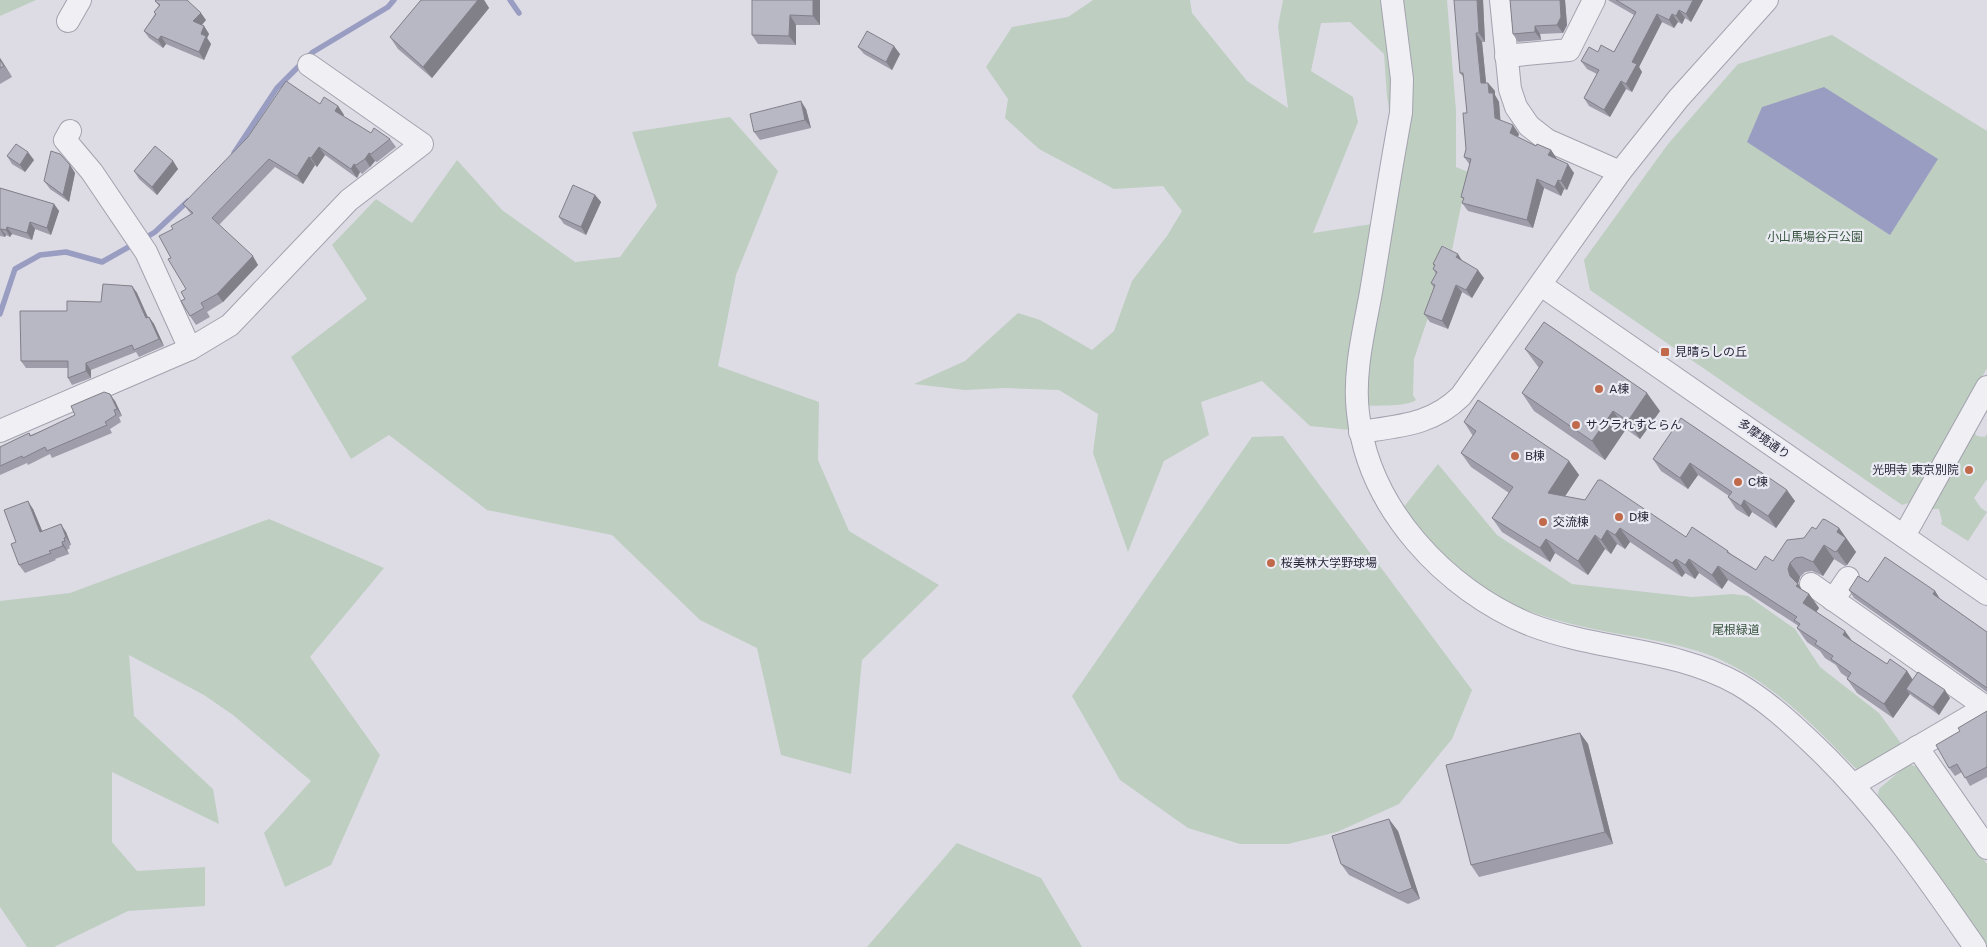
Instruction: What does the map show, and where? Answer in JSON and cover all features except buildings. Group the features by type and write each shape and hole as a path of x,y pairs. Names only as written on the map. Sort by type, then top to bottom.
{"street":[{"path":"68,21 80,0"},
{"path":"1392,0 1401,64 1402,96 1359,367 1357,411 1360,432 1375,473 1391,508 1405,530 1430,557 1479,596 1502,611 1540,628 1598,643 1670,657 1699,666 1720,674 1766,702 1785,717 1853,785 1918,863 1975,947"},
{"path":"1501,0 1510,89 1516,107 1529,126 1547,140 1620,172"},
{"path":"1506,56 1569,50 1594,0"},
{"path":"1360,432 1426,420 1449,408 1471,384 1620,172 1678,99 1767,0"},
{"path":"0,431 190,349 230,325 349,200 422,144 309,65"},
{"path":"70,131 64,140 92,172 146,252 190,349"},
{"name":"多摩境通り","path":"1541,285 1987,594"},
{"path":"1904,536 1987,387"},
{"path":"1833,600 1848,578"},
{"path":"1811,584 1986,707 1853,785"},
{"path":"1917,747 1987,848"}],"green space":[{"path":"0,0 36,0 0,16"},
{"path":"1093,0 1190,0 1192,13 1247,81 1288,108 1278,26 1283,0 1447,0 1456,111 1456,167 1468,172 1452,250 1442,245 1436,270 1433,303 1414,359 1413,395 1416,400 1399,405 1366,406 1365,391 1392,129 1384,54 1350,22 1321,23 1311,71 1353,97 1358,122 1313,233 1372,224 1350,430 1310,426 1262,381 1201,402 1209,435 1164,461 1128,552 1093,453 1098,414 1059,390 1004,388 965,390 914,384 965,361 1018,313 1040,320 1092,350 1114,331 1132,281 1167,236 1182,211 1163,186 1114,189 1039,149 1005,118 1008,99 986,67 1012,27 1068,17"},
{"name":"小山馬場谷戸公園","path":"1832,35 1987,131 1987,368 1911,502 1902,505 1590,290 1584,260 1668,144 1738,64"},
{"path":"730,117 778,171 736,275 718,366 819,402 818,460 849,531 939,585 862,660 851,774 781,755 757,648 700,620 612,535 487,510 389,435 351,459 291,357 367,299 332,245 376,199 412,223 457,160 502,210 575,262 620,257 657,206 632,132"},
{"name":"光明寺 東京別院","path":"1973,431 1977,436 1985,437 1987,434 1987,479 1974,498 1981,508 1987,512 1968,541 1941,524 1939,509 1928,509"},
{"name":"桜美林大学野球場","path":"1283,436 1472,690 1452,739 1399,804 1337,832 1288,844 1240,844 1188,828 1120,780 1072,696 1252,437"},
{"name":"尾根緑道","path":"1438,464 1497,535 1572,584 1692,597 1733,594 1748,596 1795,629 1820,667 1879,713 1903,746 1861,774 1812,725 1779,696 1742,671 1721,660 1689,648 1589,628 1539,615 1520,608 1485,588 1447,558 1403,508"},
{"path":"269,519 384,568 310,657 380,755 331,865 285,887 264,833 311,781 233,715 204,695 129,655 134,716 213,789 219,824 112,772 112,842 137,871 205,867 205,906 128,911 54,947 27,947 0,907 0,601 70,593"},
{"path":"1908,764 1918,767 1987,864 1987,947 1983,947 1878,795 1879,789"},
{"path":"957,843 1041,878 1082,947 867,947"}],"water":[{"path":"1824,87 1938,159 1890,235 1747,142 1762,107"}],"waterway":[{"path":"234,153 277,88 313,52 388,7 394,0"},
{"path":"510,0 519,13"},
{"path":"142,240 155,232 188,201"},
{"path":"0,314 15,269 40,255 66,252 102,262 134,244"}],"place":[{"name":"見晴らしの丘","path":"1665,352"},
{"name":"A棟","path":"1599,389"},
{"name":"サクラれすとらん","path":"1576,425"},
{"name":"B棟","path":"1515,456"},
{"name":"光明寺 東京別院","path":"1969,470"},
{"name":"C棟","path":"1738,482"},
{"name":"D棟","path":"1619,517"},
{"name":"交流棟","path":"1543,522"},
{"name":"桜美林大学野球場","path":"1271,563"}]}
